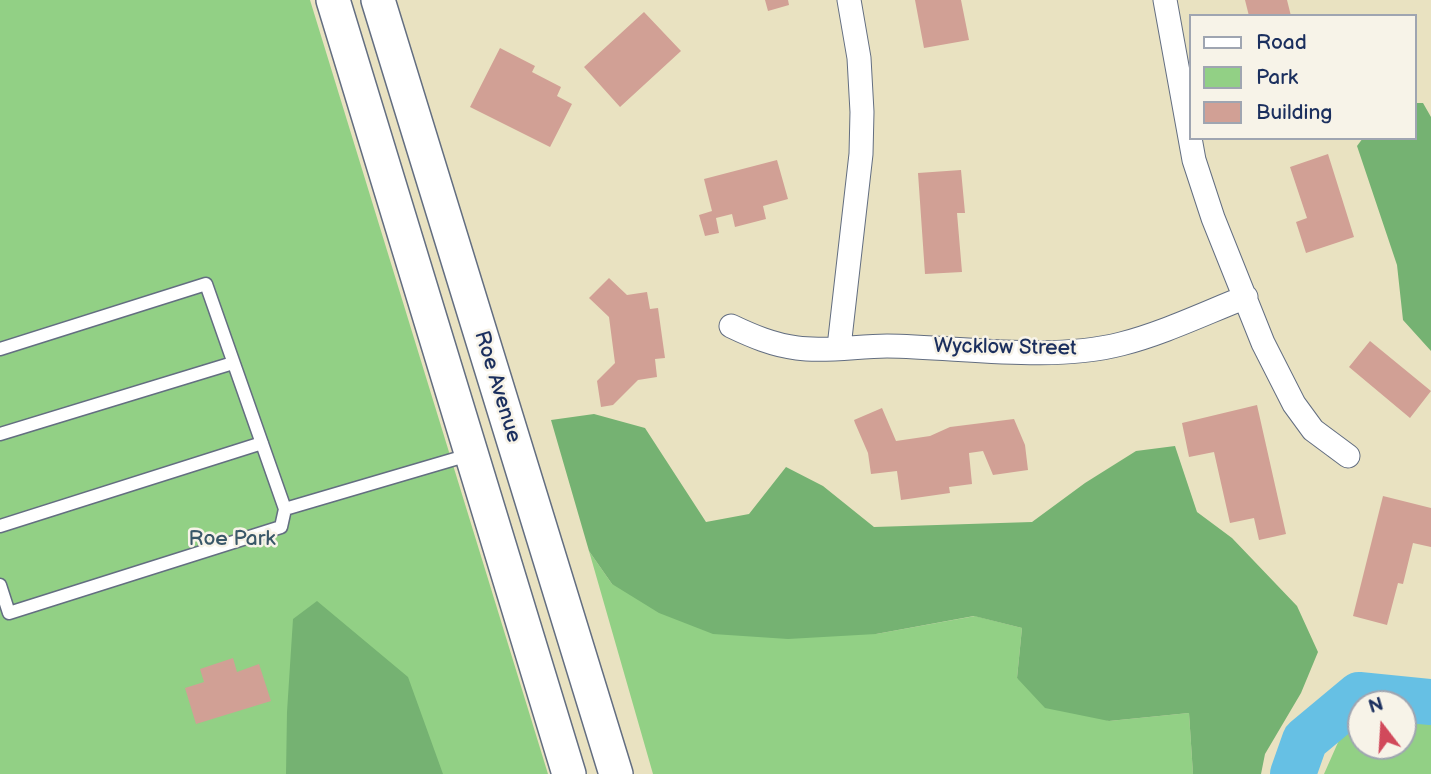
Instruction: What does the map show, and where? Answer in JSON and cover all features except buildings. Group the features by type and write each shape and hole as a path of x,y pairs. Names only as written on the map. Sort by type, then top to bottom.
{"main road":[{"name":"Roe Avenue","path":"334,0 569,774"},
{"name":"Roe Avenue","path":"378,0 616,774"},
{"path":"472,454 517,451"}],"street":[{"path":"839,347 861,154 859,58 849,0"},
{"path":"1165,0 1190,138"},
{"path":"1190,140 1213,218 1263,343 1294,404 1313,430 1349,456"},
{"name":"Wycklow Street","path":"731,326 767,342 798,349 839,347 1076,351 1119,344 1157,332 1246,297"}],"lane":[{"path":"0,349 206,284 285,509 281,527 9,613 0,585"},
{"path":"0,434 233,363"},
{"path":"0,526 262,443"},
{"path":"285,509 472,454"}],"green space":[{"name":"Roe Park","path":"0,0 310,0 548,774 0,774"},
{"path":"1417,103 1423,103 1431,117 1431,351 1403,320 1397,265 1357,146 1362,140 1417,140"},
{"path":"594,414 645,428 706,522 749,514 786,467 823,486 874,527 1032,522 1085,483 1136,451 1175,446 1197,512 1232,538 1297,606 1318,652 1301,693 1265,754 1261,774 1193,774 1189,713 1109,721 1045,708 1017,678 1022,628 974,616 876,634 788,639 713,634 659,613 612,584 589,551 551,420"},
{"path":"589,551 612,584 876,634 975,616 1022,628 1017,678 1109,721 1189,713 1193,774 653,774"},
{"path":"317,601 408,677 443,774 286,774 293,619"},
{"path":"1417,701 1431,702 1431,774 1324,774 1347,722 1347,760 1417,760"}],"waterway":[{"path":"1293,774 1305,740 1359,695 1431,702"}]}
